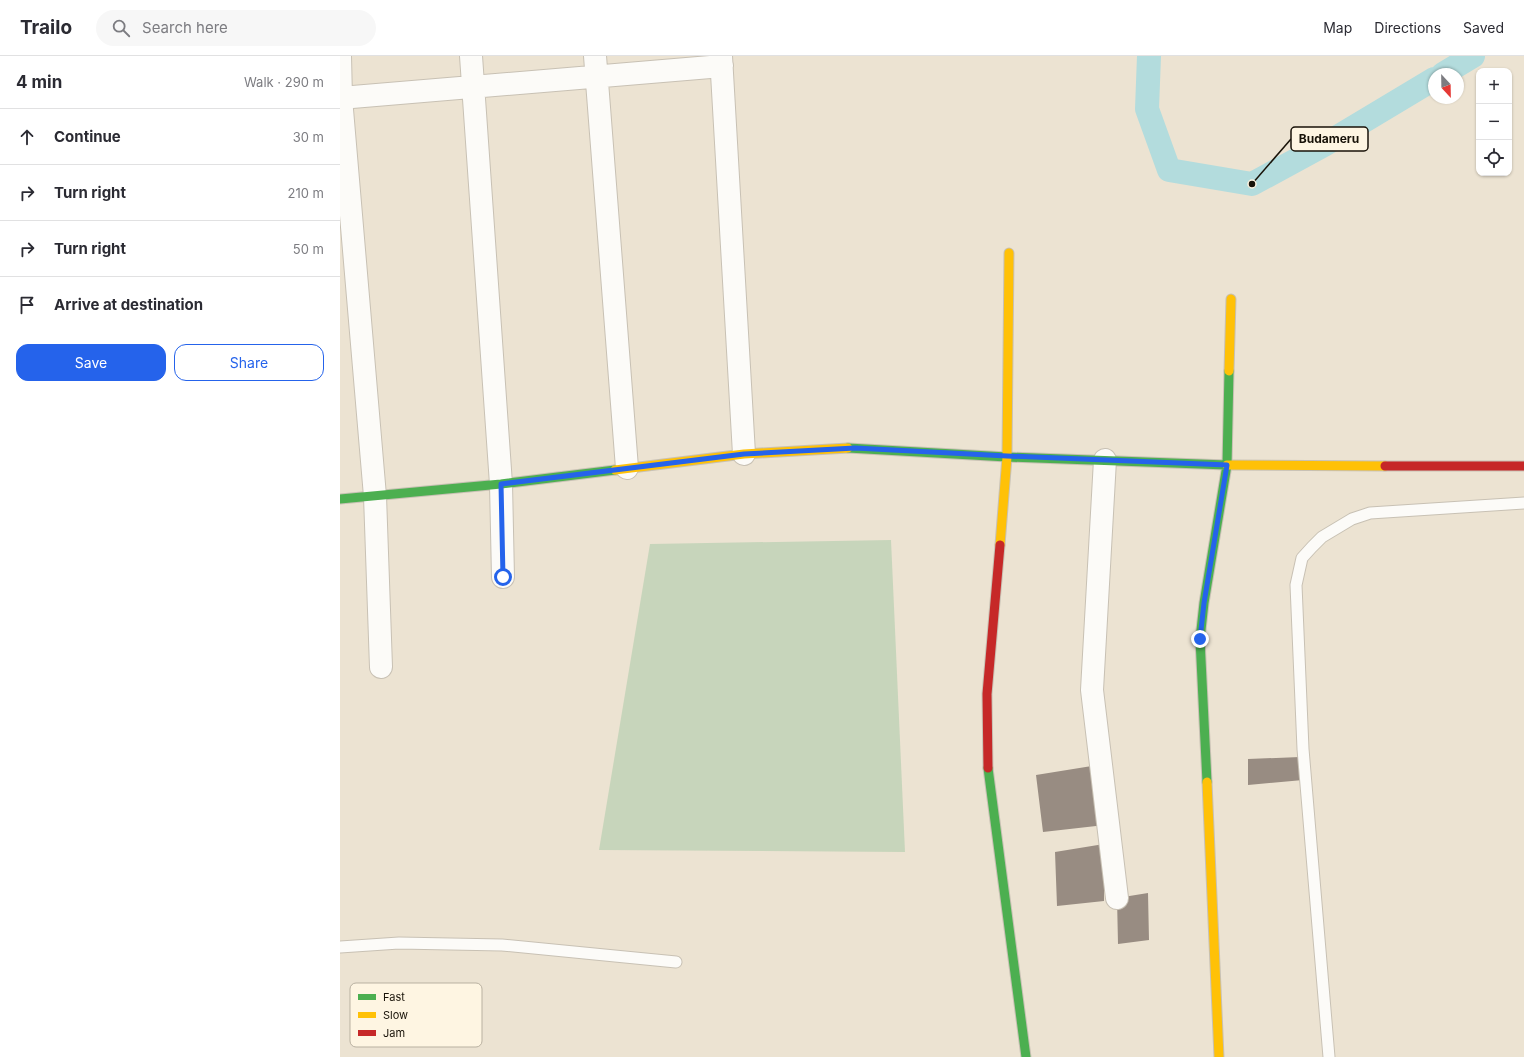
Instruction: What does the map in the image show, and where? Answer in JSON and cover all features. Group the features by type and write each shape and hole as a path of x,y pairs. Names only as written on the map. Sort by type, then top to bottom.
{"street":[{"path":"340,56 340,98 376,496 381,668"},
{"path":"471,56 501,484 503,577"},
{"path":"340,98 472,87 595,66 722,61 744,454"},
{"path":"595,66 627,468"},
{"path":"1009,253 1007,456 987,694 987,760 1026,1057"},
{"path":"1219,1057 1200,639 1204,603 1227,465 1231,299"},
{"path":"340,499 501,484 744,454 855,448 1227,465 1524,466"},
{"path":"1105,460 1092,690 1117,898"}],"lane":[{"path":"1329,1057 1303,749 1296,585 1302,558 1322,537 1340,525 1370,514 1524,503"},
{"path":"340,947 398,943 502,945 676,962"}],"green space":[{"path":"891,540 905,852 599,850 650,544"}],"building":[{"path":"1300,757 1303,780 1248,785 1248,759"},
{"path":"1098,765 1105,825 1043,832 1036,775"},
{"path":"1104,844 1104,901 1057,906 1055,852"},
{"path":"1148,893 1149,940 1118,944 1117,898"}],"waterway":[{"path":"1149,56 1147,109 1169,170 1252,184 1324,145 1428,83"},
{"path":"1453,68 1473,56"}],"traffic: fast":[{"path":"1207,782 1200,639 1204,603 1227,465 1229,371"},
{"path":"848,448 1007,457 1227,465"},
{"path":"340,499 501,484 615,470"},
{"path":"988,768 1026,1057"}],"traffic: slow":[{"path":"1000,545 1007,457 1009,253"},
{"path":"1229,371 1231,299"},
{"path":"615,470 744,454 848,448"},
{"path":"1227,465 1385,466"},
{"path":"1207,782 1219,1057"}],"traffic: jam":[{"path":"1385,466 1524,466"},
{"path":"988,768 987,694 1000,545"}],"place":[{"name":"Budameru","path":"1252,184"}],"route":[{"path":"503,577 501,484 744,454 814,449 855,448 1227,465 1204,603 1200,639"}]}
